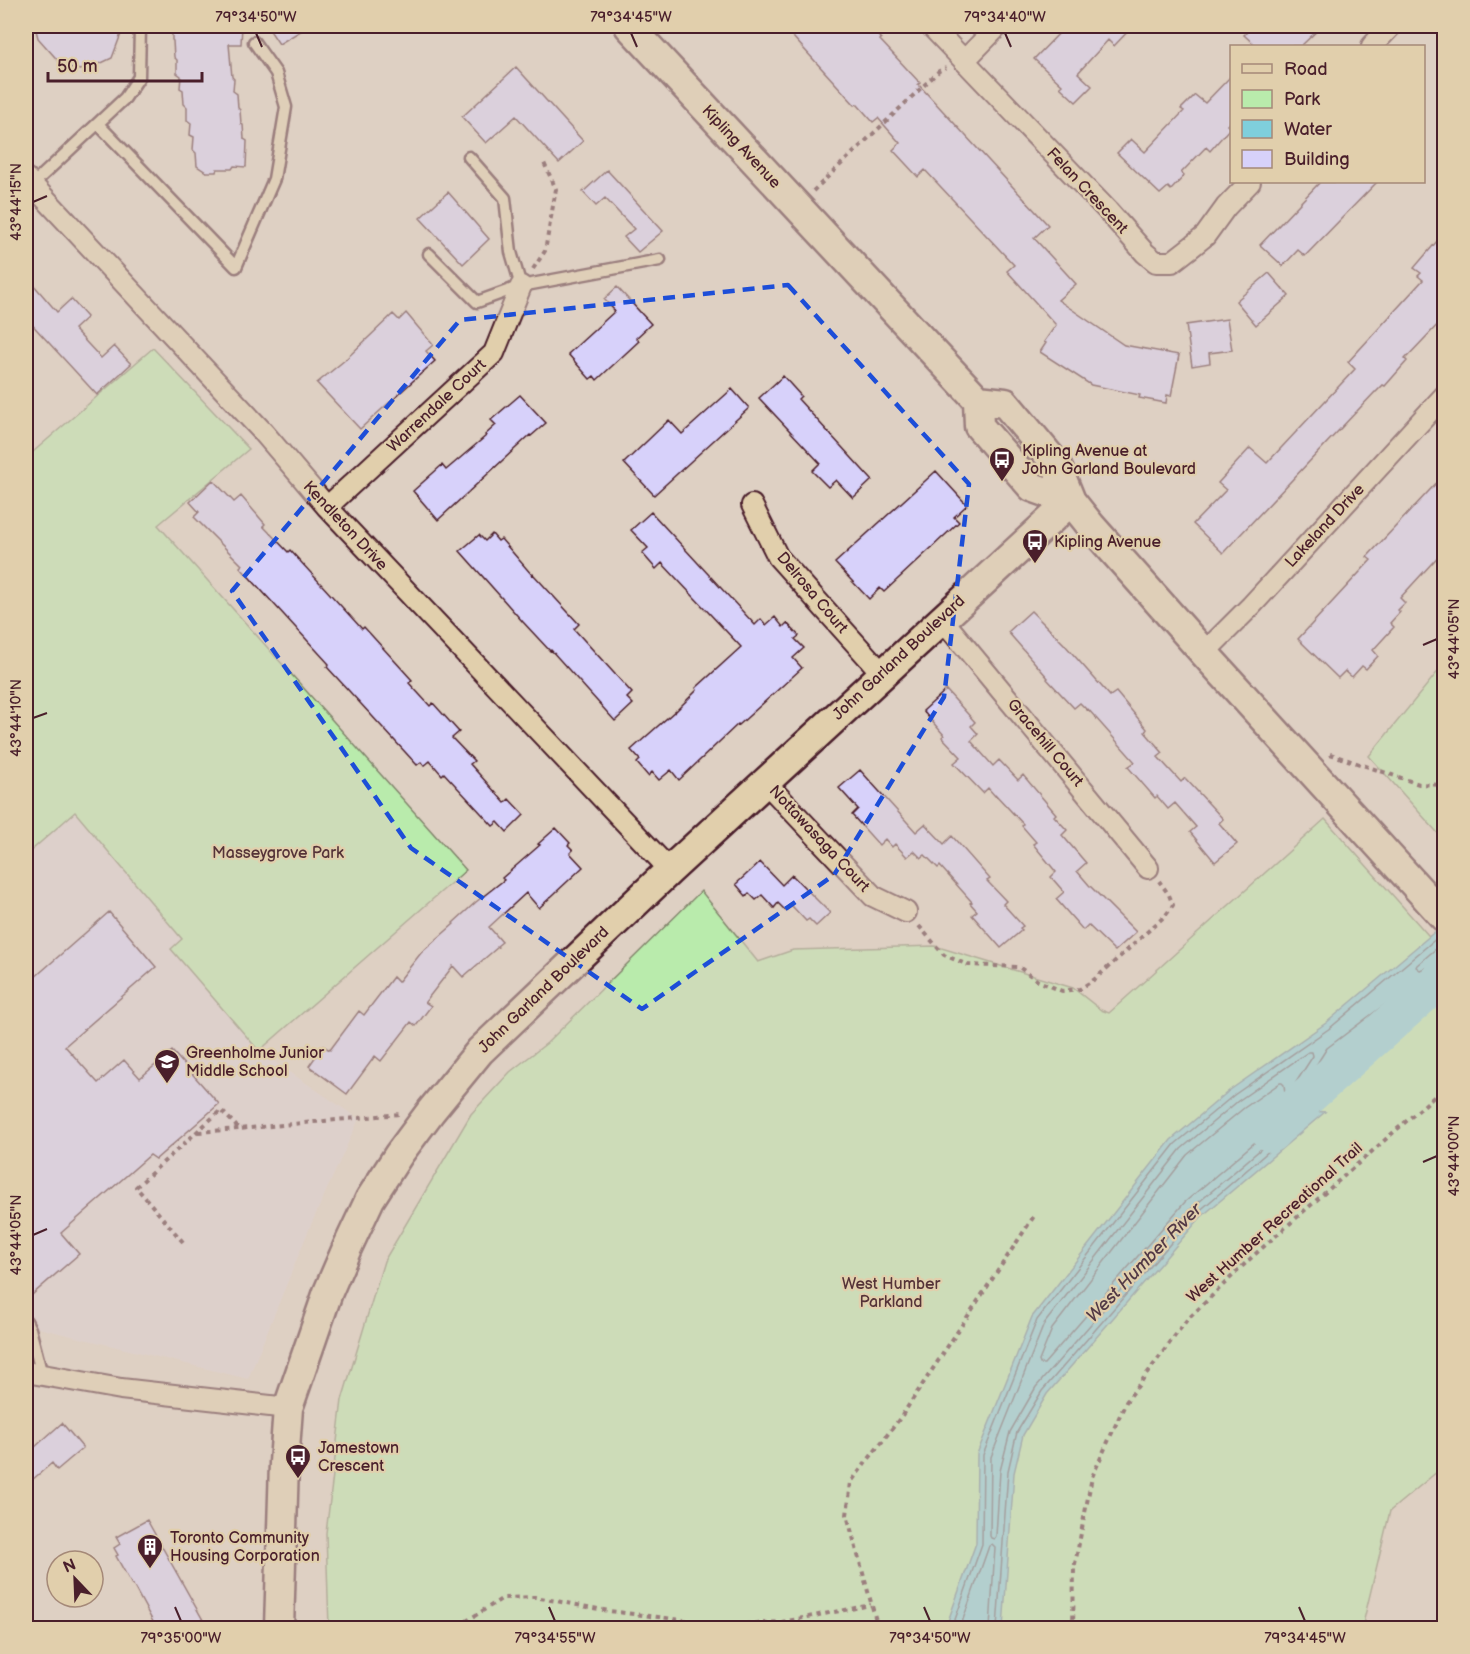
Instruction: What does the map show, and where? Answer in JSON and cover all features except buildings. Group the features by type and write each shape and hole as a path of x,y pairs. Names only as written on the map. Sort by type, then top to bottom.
{"street":[{"name":"Kipling Avenue","path":"629,26 978,400 979,426 1032,487 1071,501 1204,653 1444,916"},
{"name":"Felan Crescent","path":"931,26 1156,262 1172,262 1205,236 1226,207 1249,183"},
{"path":"964,61 998,26"},
{"path":"1373,45 1391,26"},
{"name":"Kendleton Drive","path":"29,181 264,433 327,507 670,870"},
{"name":"Warrendale Court","path":"327,507 494,353 521,286"},
{"name":"Lakeland Drive","path":"1204,653 1251,606 1444,396"},
{"name":"John Garland Boulevard","path":"279,1629 288,1408 328,1292 370,1198 399,1154 480,1051 670,870 1071,501"},
{"name":"Delrosa Court","path":"752,505 778,557 882,673"},
{"name":"Gracehill Court","path":"942,619 1148,867"},
{"name":"Nottawasaga Court","path":"765,782 873,896 906,912"},
{"path":"34,1373 121,1389 288,1408"}],"lane":[{"path":"29,181 98,124 125,98 139,77 140,26"},
{"path":"98,124 236,267 274,179 285,107 276,73 254,42"},
{"path":"469,157 505,198 510,252 521,286"},
{"path":"429,254 477,302 521,286 660,260"},
{"path":"26,1321 30,1329 34,1373"}],"path":[{"path":"797,206 939,71 964,61"},
{"path":"521,286 545,251 556,189 544,163"},
{"path":"1330,754 1419,784 1444,785"},
{"path":"906,912 944,955 968,965 1019,967 1038,981 1062,991 1080,989 1104,971 1166,915 1173,905 1169,895 1148,867"},
{"name":"West Humber Recreational Trail","path":"1073,1629 1074,1569 1092,1477 1126,1402 1186,1321 1253,1256 1444,1088"},
{"path":"183,1242 135,1187 221,1110 239,1129"},
{"path":"196,1132 431,1111"},
{"path":"878,1629 847,1515 851,1482 901,1417 1034,1216"},
{"path":"460,1629 468,1620 503,1598 536,1597 609,1611 723,1625 782,1622 871,1605"}],"highlighted area":[{"path":"788,285 969,484 944,697 834,875 642,1009 411,848 232,591 460,320"}],"shaded area":[{"name":"Greenholme Junior Middle School","path":"75,811 182,939 171,949 259,1051 359,1119 310,1227 248,1379 26,1325 26,855"}],"green space":[{"name":"Masseygrove Park","path":"153,348 249,449 158,525 466,870 259,1051 171,949 182,939 75,812 26,855 26,458"},
{"path":"1444,664 1444,840 1369,756"},
{"name":"West Humber Parkland","path":"1325,819 1444,953 1444,1466 1390,1511 1362,1628 329,1628 326,1533 342,1400 384,1261 471,1114 510,1072 547,1043 701,891 758,962 793,950 935,946 1073,988 1101,1010 1109,1013"}],"water":[{"path":"1444,924 1444,975 1423,983 1331,1053 1306,1090 1310,1111 1325,1112 1201,1217 1047,1394 1023,1435 1014,1473 1003,1628 947,1628 976,1543 977,1454 1032,1317 1171,1140 1230,1090 1326,1023"}],"waterway":[{"name":"West Humber River","path":"1271,1133 1297,1106 1444,976"}],"place":[{"name":"Kipling Avenue at John Garland Boulevard","path":"1002,483"},
{"name":"Kipling Avenue","path":"1035,565"},
{"name":"Greenholme Junior Middle School","path":"167,1085"},
{"name":"Jamestown Crescent","path":"298,1480"},
{"name":"Toronto Community Housing Corporation","path":"150,1570"}]}
